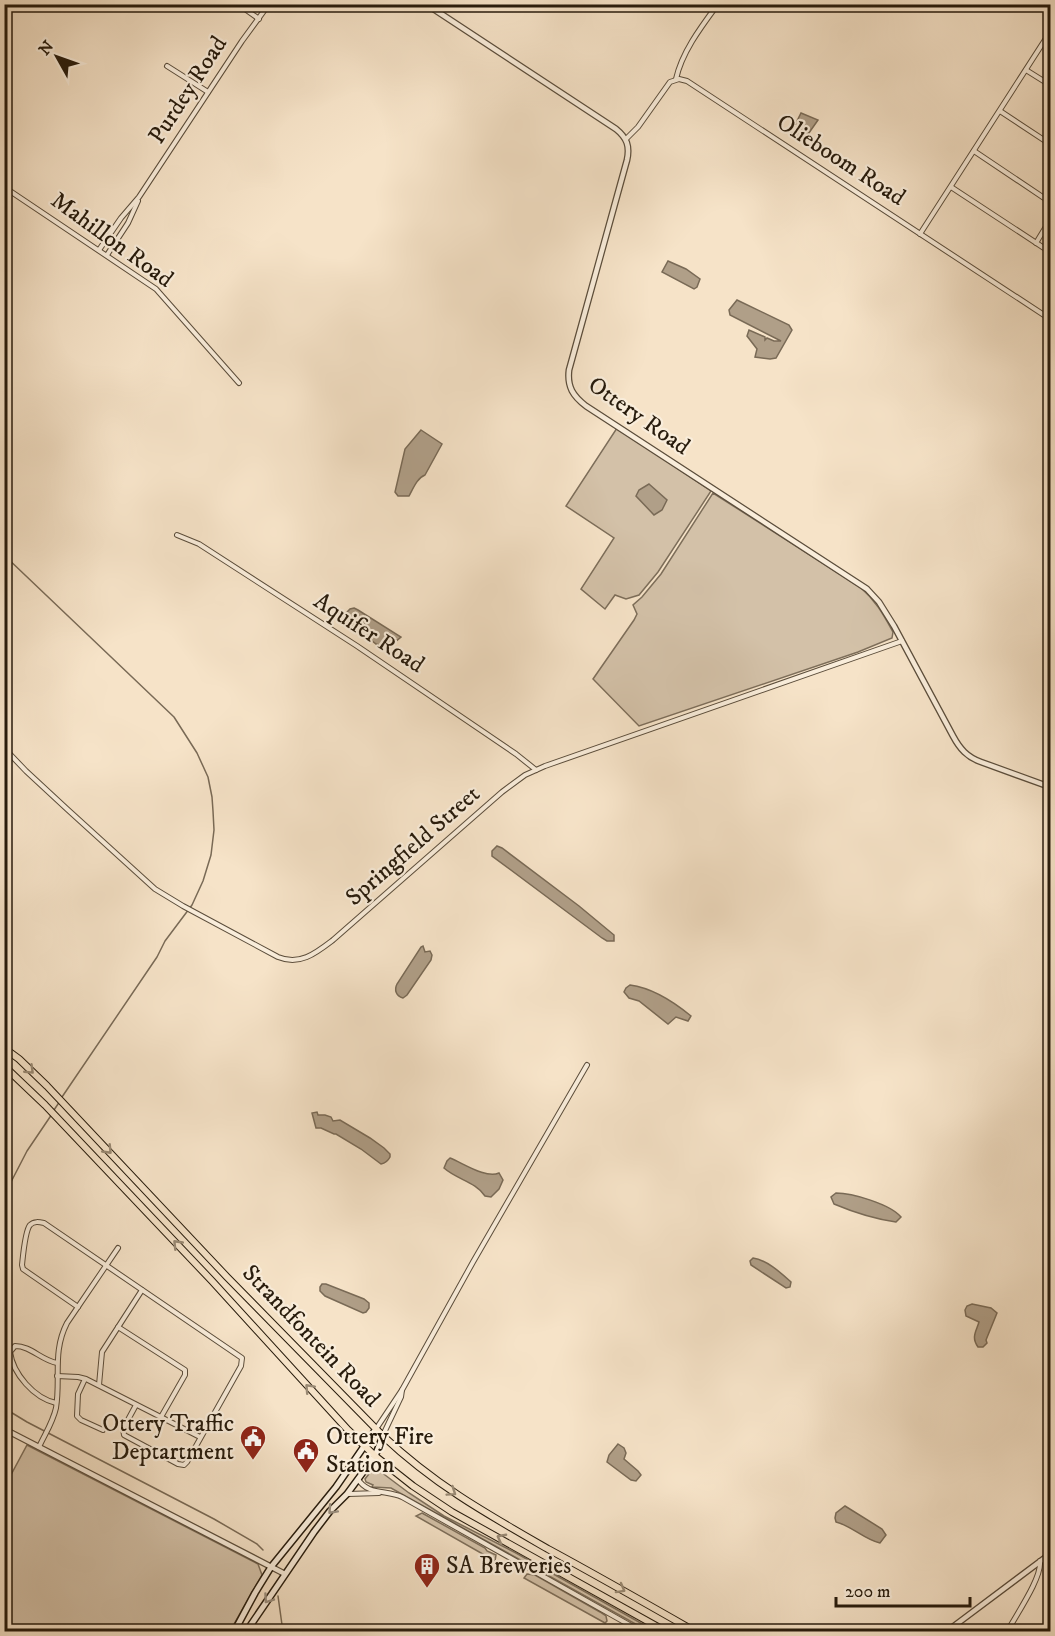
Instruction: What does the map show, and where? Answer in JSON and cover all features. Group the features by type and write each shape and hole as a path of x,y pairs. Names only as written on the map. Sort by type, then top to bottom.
{"main road":[{"name":"Strandfontein Road","path":"4,1048 19,1059 55,1094 227,1277 376,1429 426,1473 468,1502 696,1632"},
{"name":"Strandfontein Road","path":"4,1066 45,1105 227,1296 286,1363 375,1456 413,1486 452,1512 667,1632"},
{"path":"234,1632 271,1567 336,1486 376,1429"},
{"path":"246,1632 322,1520 347,1494 375,1456 383,1436"}],"street":[{"path":"238,4 259,19"},
{"name":"Purdey Road","path":"107,255 128,223 140,197 242,41 269,4"},
{"path":"426,4 591,112 616,129 626,139 638,127 667,85 676,79 682,60 702,25 718,4"},
{"path":"920,234 1050,32"},
{"path":"167,66 208,92"},
{"path":"1026,70 1050,85"},
{"name":"Olieboom Road","path":"676,79 683,79 698,87 1050,319"},
{"path":"1000,111 1050,144"},
{"name":"Ottery Road","path":"626,139 629,149 627,160 569,370 568,381 571,391 586,406 867,589 879,602 963,751 976,761 1050,787"},
{"path":"974,151 1050,202"},
{"name":"Mahillon Road","path":"4,187 156,289 239,383"},
{"path":"951,188 1050,252"},
{"name":"Purdey Road","path":"99,250 121,218 140,197"},
{"path":"1036,243 1050,220"},
{"name":"Aquifer Road","path":"177,535 199,544 324,624 509,749 536,770"},
{"name":"Springfield Street","path":"4,748 32,777 154,888 193,912 284,960 298,960 308,957 333,940 502,792 536,770 902,641"},
{"path":"376,1429 402,1390 472,1262 586,1065"},
{"path":"78,1307 23,1269 29,1227 34,1223 44,1224 242,1358 241,1366 186,1464 181,1465 169,1460 124,1435 123,1429 136,1405"},
{"path":"39,1447 54,1416 58,1348 62,1335 67,1323 117,1248"},
{"path":"99,1385 102,1352 142,1290"},
{"path":"118,1327 185,1370 185,1375 161,1417"},
{"path":"56,1402 43,1397 22,1380 11,1359 10,1352 15,1346 21,1346 57,1363"},
{"path":"57,1376 86,1379 200,1437"},
{"path":"86,1379 77,1397 77,1416 103,1430"},
{"path":"383,1436 402,1390"},
{"path":"4,1429 285,1574"},
{"path":"358,1479 366,1488 391,1492 402,1497 642,1632"},
{"path":"347,1494 383,1492"},
{"path":"946,1632 1045,1560 1050,1554"},
{"path":"1007,1632 1045,1560"}],"shaded area":[{"path":"801,113 818,120 804,140 796,140 790,135"},
{"path":"668,261 686,269 700,279 697,287 694,289 662,272"},
{"path":"737,300 789,325 792,330 776,358 755,357 757,349 747,336 749,330 765,337 765,340 767,338 781,341 730,315 729,310"},
{"path":"617,428 711,491 658,572 639,595 626,599 615,595 605,609 581,589 614,538 566,506"},
{"path":"421,430 442,444 425,475 417,481 409,496 398,496 395,492 405,449"},
{"path":"649,484 667,500 662,510 654,515 636,496 639,490"},
{"path":"713,493 860,587 882,614 893,632 892,638 858,652 639,726 593,679 634,620 637,614 633,605 661,574"},
{"path":"354,608 401,637 388,648 376,644 346,618 347,612"},
{"path":"497,846 579,906 614,935 614,941 602,938 492,856 492,851"},
{"path":"423,946 425,952 430,951 431,960 403,998 396,993 397,984"},
{"path":"630,985 663,996 691,1016 688,1021 676,1017 668,1024 639,1001 629,998 624,992"},
{"path":"317,1112 318,1115 331,1117 333,1121 340,1120 370,1138 384,1148 390,1157 381,1164 336,1134 316,1128 312,1113"},
{"path":"450,1158 481,1172 499,1173 503,1180 499,1189 491,1197 485,1196 476,1187 444,1168"},
{"path":"836,1193 870,1200 896,1212 901,1217 896,1222 849,1210 834,1204 831,1197"},
{"path":"753,1258 769,1264 778,1271 791,1282 790,1287 786,1288 751,1265 750,1261"},
{"path":"322,1284 364,1299 369,1303 369,1308 363,1313 325,1296 320,1291"},
{"path":"972,1304 991,1308 997,1313 986,1340 987,1343 983,1347 978,1347 975,1340 979,1322 966,1316 967,1306"},
{"path":"618,1444 624,1448 626,1453 624,1459 641,1475 636,1481 631,1480 607,1462 609,1455"},
{"path":"27,1445 258,1564 262,1575 230,1631 5,1631 5,1486"},
{"path":"377,1469 444,1516 516,1553 655,1631 648,1631 391,1488 372,1487 373,1485 365,1479 372,1470"},
{"path":"845,1506 882,1529 886,1535 880,1543 836,1522 836,1513"},
{"path":"422,1513 496,1555 495,1561 416,1516"},
{"path":"527,1574 535,1575 600,1612 606,1616 607,1621 605,1623 524,1578"}],"waterway":[{"path":"4,555 174,717 197,753 208,777 212,797 214,830 211,855 192,905 165,941 157,957 62,1097"},
{"path":"54,1110 60,1101"},
{"path":"4,1189 11,1182 27,1151 52,1114"},
{"path":"4,1408 214,1519 257,1544 263,1550"},
{"path":"278,1596 283,1632"}],"place":[{"name":"Ottery Traffic Deptartment","path":"253,1461"},
{"name":"Ottery Fire Station","path":"306,1474"},
{"name":"SA Breweries","path":"427,1589"}]}
